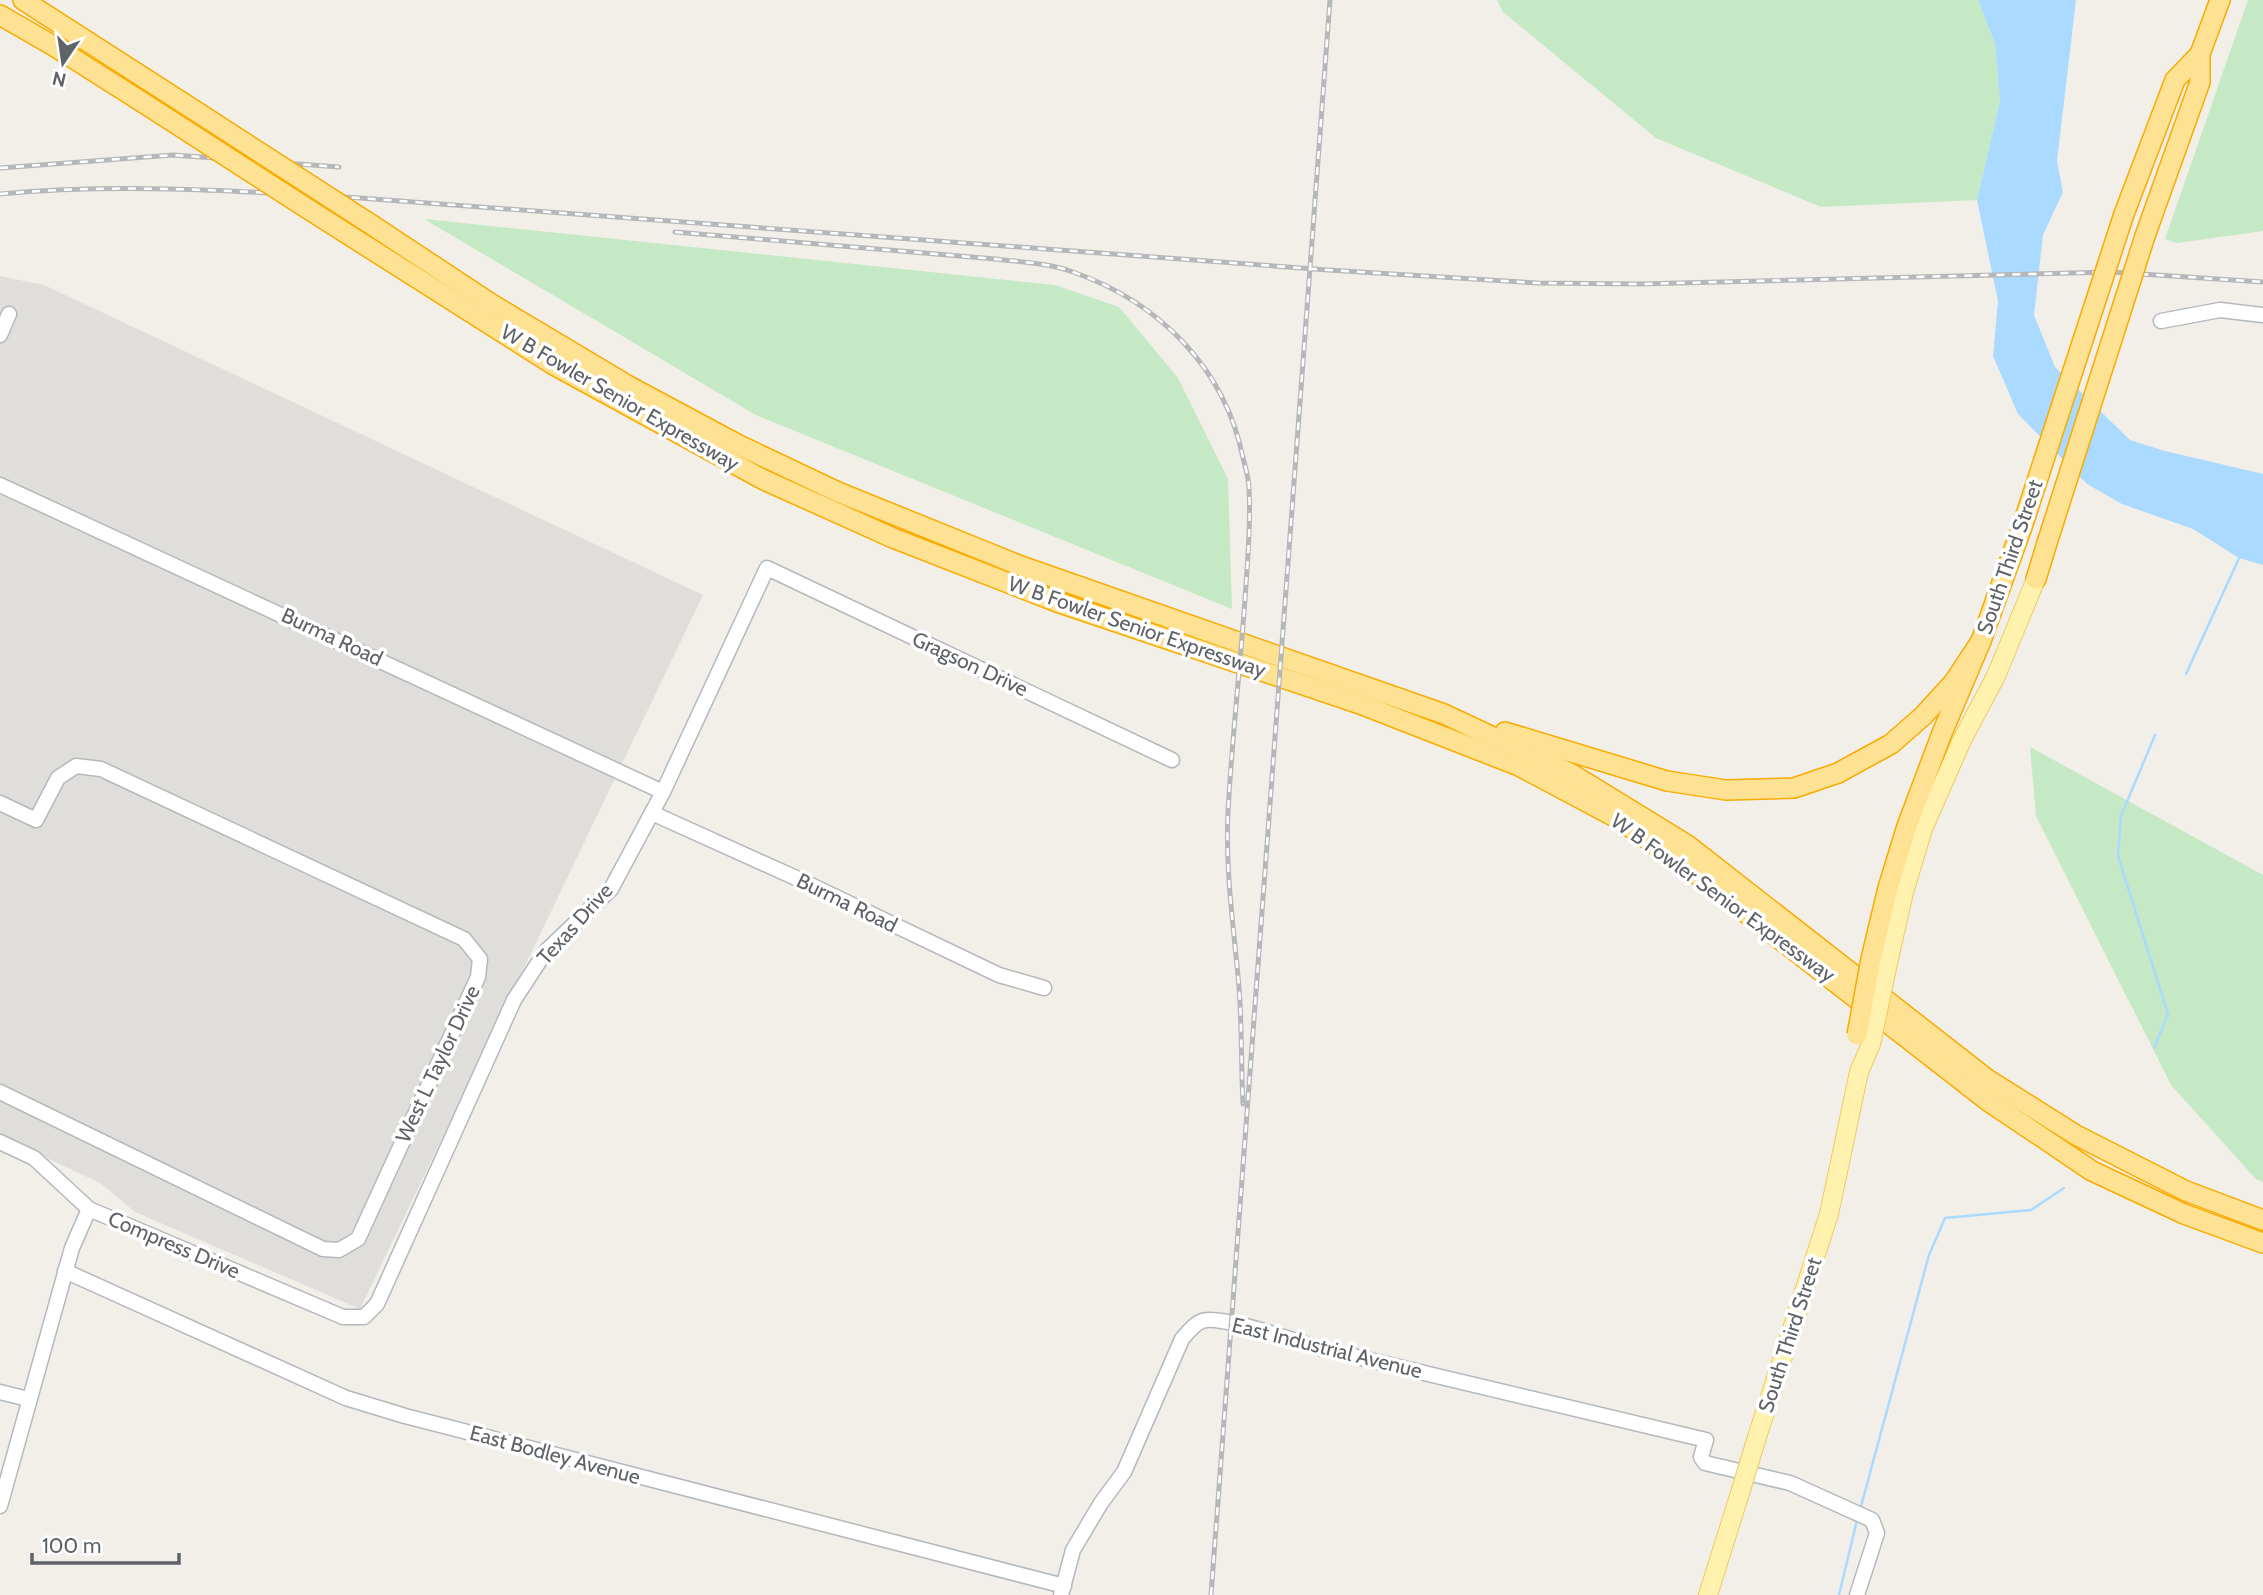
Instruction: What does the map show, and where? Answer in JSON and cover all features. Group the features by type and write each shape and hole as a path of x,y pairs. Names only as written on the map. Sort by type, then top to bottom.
{"highway":[{"name":"W B Fowler Senior Expressway","path":"23,0 501,310 627,385 738,445 925,529 1021,566 1444,713 1572,774 1686,844 1987,1079 2076,1135 2186,1191 2263,1220"},
{"name":"South Third Street","path":"2036,579 2146,236 2200,82 2200,54 2220,0"},
{"name":"W B Fowler Senior Expressway","path":"0,15 91,69 552,364 764,480 893,538 1057,602 1360,704 1519,766 1628,825 1712,886 1988,1101 2092,1171 2184,1214 2263,1244"},
{"name":"South Third Street","path":"1864,1039 1879,961 1888,888 1907,826 1981,641 2023,524 2124,214 2175,80 2200,54"},
{"path":"1444,713 1667,781 1726,790 1794,788 1838,774 1891,744 1923,716 1954,682 1981,641"}],"main road":[{"name":"South Third Street","path":"1879,961 1923,829 1962,740 1996,676 2036,579"},
{"name":"South Third Street","path":"1708,1595 1829,1214 1864,1039"}],"street":[{"path":"2161,321 2220,310 2263,315"},
{"path":"0,335 9,314"},
{"name":"Burma Road","path":"0,485 663,792"},
{"name":"Texas Drive","path":"364,1317 377,1304 514,1000 546,951 611,889 663,792 767,568"},
{"name":"Gragson Drive","path":"767,568 1172,760"},
{"name":"West L Taylor Drive","path":"0,803 36,820 58,778 76,766 101,769 464,939 480,959 478,977 358,1239 340,1250 323,1249 0,1092"},
{"name":"Burma Road","path":"652,813 999,975 1044,988"},
{"name":"Compress Drive","path":"0,1142 34,1158 89,1209 343,1317 364,1317"},
{"path":"0,1506 65,1271 89,1209"},
{"name":"East Bodley Avenue","path":"65,1271 346,1398 418,1420 1062,1591"},
{"name":"East Industrial Avenue","path":"1062,1591 1073,1550 1101,1503 1124,1472 1174,1353 1188,1331 1203,1320 1214,1320 1257,1329 1315,1347 1706,1440 1701,1457 1705,1463 1790,1483 1872,1520 1877,1533 1857,1595"},
{"path":"0,1392 28,1399"}],"shaded area":[{"path":"0,276 44,285 703,595 360,1309 135,1212 100,1183 0,1136"}],"green space":[{"path":"1497,0 1978,0 1995,44 2000,101 1977,200 1821,207 1656,138 1503,12"},
{"path":"2248,0 2263,0 2263,231 2177,243 2165,239"},
{"path":"424,219 1055,285 1119,307 1178,378 1228,479 1232,609 756,415"},
{"path":"2030,747 2263,875 2263,1182 2256,1179 2171,1085 2036,816"}],"water":[{"path":"1978,0 2076,0 2057,161 2063,192 2043,235 2034,315 2055,367 2130,440 2263,474 2263,565 2239,558 2193,529 2122,504 2087,484 2018,414 1993,356 1998,301 1977,200 2000,101 1995,44"}],"waterway":[{"path":"2186,674 2240,556"},
{"path":"2154,1048 2168,1014 2118,856 2121,816 2155,735"},
{"path":"1860,1510 1929,1255 1945,1218 2031,1210 2064,1188"},
{"path":"1839,1595 1857,1520"}],"railway":[{"path":"1211,1595 1330,0"},
{"path":"0,168 173,155 339,167"},
{"path":"0,194 135,189 315,195 1328,270 1538,283 1640,284 2111,272 2263,282"},
{"path":"675,232 995,259 1064,269 1104,285 1160,320 1184,342 1204,368 1221,395 1234,425 1249,486 1250,514 1244,613 1227,834 1240,1002 1243,1104"}]}
